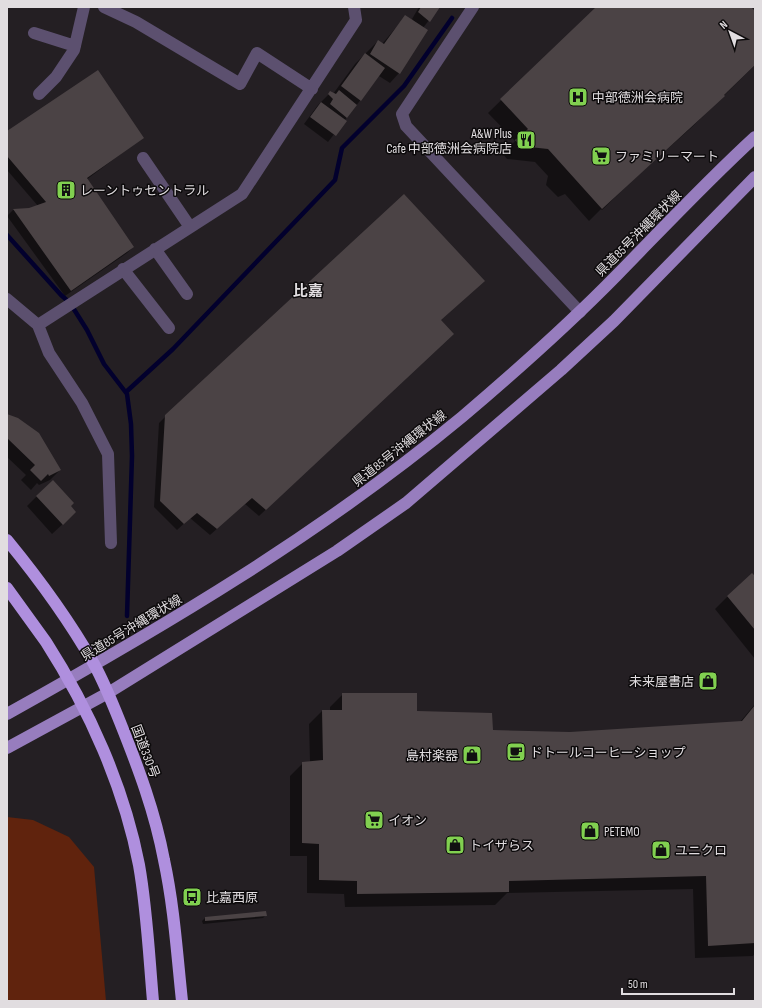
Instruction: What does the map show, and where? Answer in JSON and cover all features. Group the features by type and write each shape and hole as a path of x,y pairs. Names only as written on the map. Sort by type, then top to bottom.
{"highway":[{"name":"国道330号","path":"7,540 26,563 66,619 95,665 108,693 146,790 164,859 173,913 182,1001"},
{"path":"7,588 46,643 83,708 102,748 122,802 138,865 145,914 153,1001"}],"main road":[{"name":"県道85号沖縄環状線","path":"7,714 95,665 260,564 351,503 461,417 580,312 755,137"},
{"path":"7,748 83,708 108,693 337,551 406,503 561,370 609,326 755,177"}],"street":[{"path":"39,94 56,77 74,50 84,7"},
{"path":"104,7 136,22 240,84 256,53 312,89"},
{"path":"38,325 242,194 356,20 354,7"},
{"path":"473,7 402,114 406,126 580,312"},
{"path":"34,32 75,46"},
{"path":"143,158 190,227"},
{"path":"155,249 187,294"},
{"path":"124,269 169,328"},
{"path":"7,299 38,325 50,353 82,403 108,454 111,543"}],"shaded area":[{"path":"7,817 33,820 69,837 94,867 106,1001 7,1001"}],"building":[{"path":"421,7 440,7 430,22 418,12"},
{"path":"596,7 751,7 755,11 755,65 724,95 725,96 602,209 548,149 520,146 515,140 528,129 500,99"},
{"path":"405,15 428,30 400,74 370,54 378,40 384,44"},
{"path":"365,53 385,68 361,101 341,86"},
{"name":"レーントゥセントラル","path":"98,70 144,138 87,178 134,247 71,291 13,209 29,208 46,202 7,156 7,131"},
{"path":"339,90 357,105 347,118 330,104 333,99 328,94 330,91 336,94"},
{"path":"321,102 347,121 336,136 310,117"},
{"path":"404,194 485,281 441,320 454,334 266,510 252,498 217,529 197,513 184,524 160,501 165,415"},
{"path":"7,414 18,418 39,433 61,470 49,476 48,474 41,481 30,470 35,465 7,438"},
{"path":"53,480 74,503 71,506 76,512 63,525 36,496"},
{"path":"752,573 755,576 755,630 727,596"},
{"name":"イオン","path":"342,693 417,693 417,711 492,713 493,730 570,732 742,721 755,705 755,943 708,946 706,876 509,881 509,892 357,894 357,881 319,880 319,844 302,843 302,762 323,760 322,710 342,710"},
{"path":"266,911 267,916 205,921 205,917"}],"waterway":[{"path":"126,392 173,349 335,180 342,148 404,86 452,18"},
{"path":"7,235 70,303 87,330 104,364 127,394 131,424 132,456 127,616"}],"place":[{"name":"中部徳洲会病院","path":"578,97"},
{"name":"A&W Plus Cafe 中部徳洲会病院店","path":"526,140"},
{"name":"ファミリーマート","path":"601,156"},
{"name":"レーントゥセントラル","path":"66,190"},
{"name":"未来屋書店","path":"708,681"},
{"name":"ドトールコーヒーショップ","path":"516,752"},
{"name":"島村楽器","path":"472,755"},
{"name":"イオン","path":"374,820"},
{"name":"PETEMO","path":"590,831"},
{"name":"トイザらス","path":"455,845"},
{"name":"ユニクロ","path":"661,850"},
{"name":"比嘉西原","path":"192,897"}],"district":[{"name":"比嘉","path":"308,291"}]}
